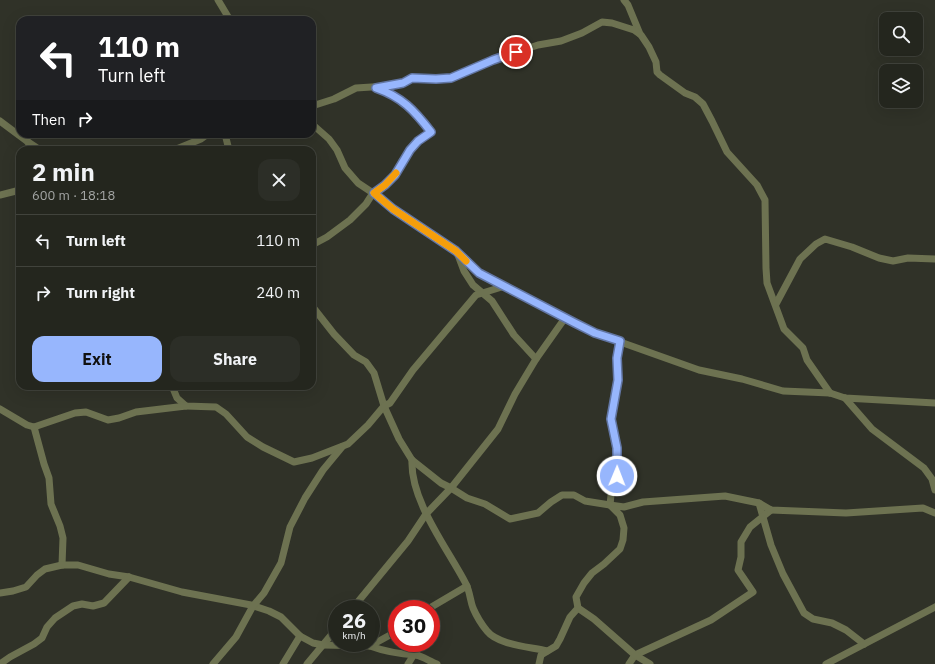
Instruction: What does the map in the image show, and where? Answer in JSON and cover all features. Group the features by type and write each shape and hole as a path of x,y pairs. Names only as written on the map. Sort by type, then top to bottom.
{"street":[{"path":"218,0 228,16"},
{"path":"624,0 628,5 641,35"},
{"path":"316,105 334,99 356,88 376,88 403,83 412,78 451,78 493,60 538,45 561,41 582,33 602,22 612,23 634,30 646,41 656,62 657,72 666,81 684,93 695,97 703,104 727,152 757,185 765,200 766,268 768,283 784,329 803,348 807,360 830,394"},
{"path":"316,243 327,237 350,220 366,204 374,193 395,175 410,150 418,141 431,132 403,101 390,92 376,88"},
{"path":"0,121 16,133"},
{"path":"316,128 329,139 337,150 345,168 358,183 374,193 393,209 456,251 479,273 595,333 699,370 742,379 783,391 830,394 845,398 935,403"},
{"path":"23,138 34,146"},
{"path":"184,146 201,138"},
{"path":"28,142 30,146"},
{"path":"0,195 16,191"},
{"path":"776,304 800,259 816,244 825,239 852,247 879,258 893,261 908,258 935,259"},
{"path":"456,251 464,271 473,285 492,301 514,335 536,359"},
{"path":"0,408 27,425 34,427 75,413 86,412 108,420 136,412 186,406 216,407 226,414 246,437 263,447 294,462 312,458 348,444 368,425 384,406 390,403 413,370 476,295 505,286"},
{"path":"316,311 334,334 354,355 366,362 374,373 384,406 412,460 440,483 467,498 485,504 510,519 538,514 551,502 562,495 574,495 585,501 624,507 643,502 725,496 759,503 771,510 846,512 922,508 935,513"},
{"path":"359,600 408,540 426,514 451,488 498,429 515,394 536,359 565,318"},
{"path":"620,341 617,358 618,380 611,419 617,448 617,476 611,495 610,504 620,515 624,528 623,540 620,549 604,564 592,572 576,597 578,608 594,619 635,655 650,664"},
{"path":"174,390 177,398 186,406"},
{"path":"845,398 872,429 924,468 932,479 935,490"},
{"path":"34,427 49,478 51,504 63,538 62,565"},
{"path":"213,664 236,637 253,606 264,593 281,563 290,527 305,498 343,446"},
{"path":"412,460 411,469 416,490 426,514 467,586 473,609 487,632 504,642 547,650"},
{"path":"759,503 771,545 792,594 804,614 813,619 832,623 846,630 864,644"},
{"path":"629,664 635,655 711,620 753,592 738,570 741,558 741,542 750,527 771,510"},
{"path":"0,599 2,593 13,592 26,587 45,569 62,565 78,564 109,574 129,577 182,592 253,606 269,611 281,617 300,636 313,643 328,645"},
{"path":"0,664 42,638 47,627 55,618 73,606 82,604 93,606 104,603 129,577"},
{"path":"440,602 467,586"},
{"path":"539,664 542,655 547,650 556,646 570,617 578,608"},
{"path":"826,664 935,608"},
{"path":"283,664 300,636"},
{"path":"307,664 328,639"},
{"path":"380,650 415,656 436,664"},
{"path":"408,664 415,656 415,652"}],"slow traffic":[{"path":"396,173 385,185 374,193 393,209 456,251 466,261"}],"route":[{"path":"516,52 451,78 412,78 403,83 376,88 390,92 403,101 422,120 431,132 418,141 402,161 395,175 374,193 393,209 456,251 479,273 595,333 620,341 617,358 618,380 611,419 617,448 617,476"}]}
